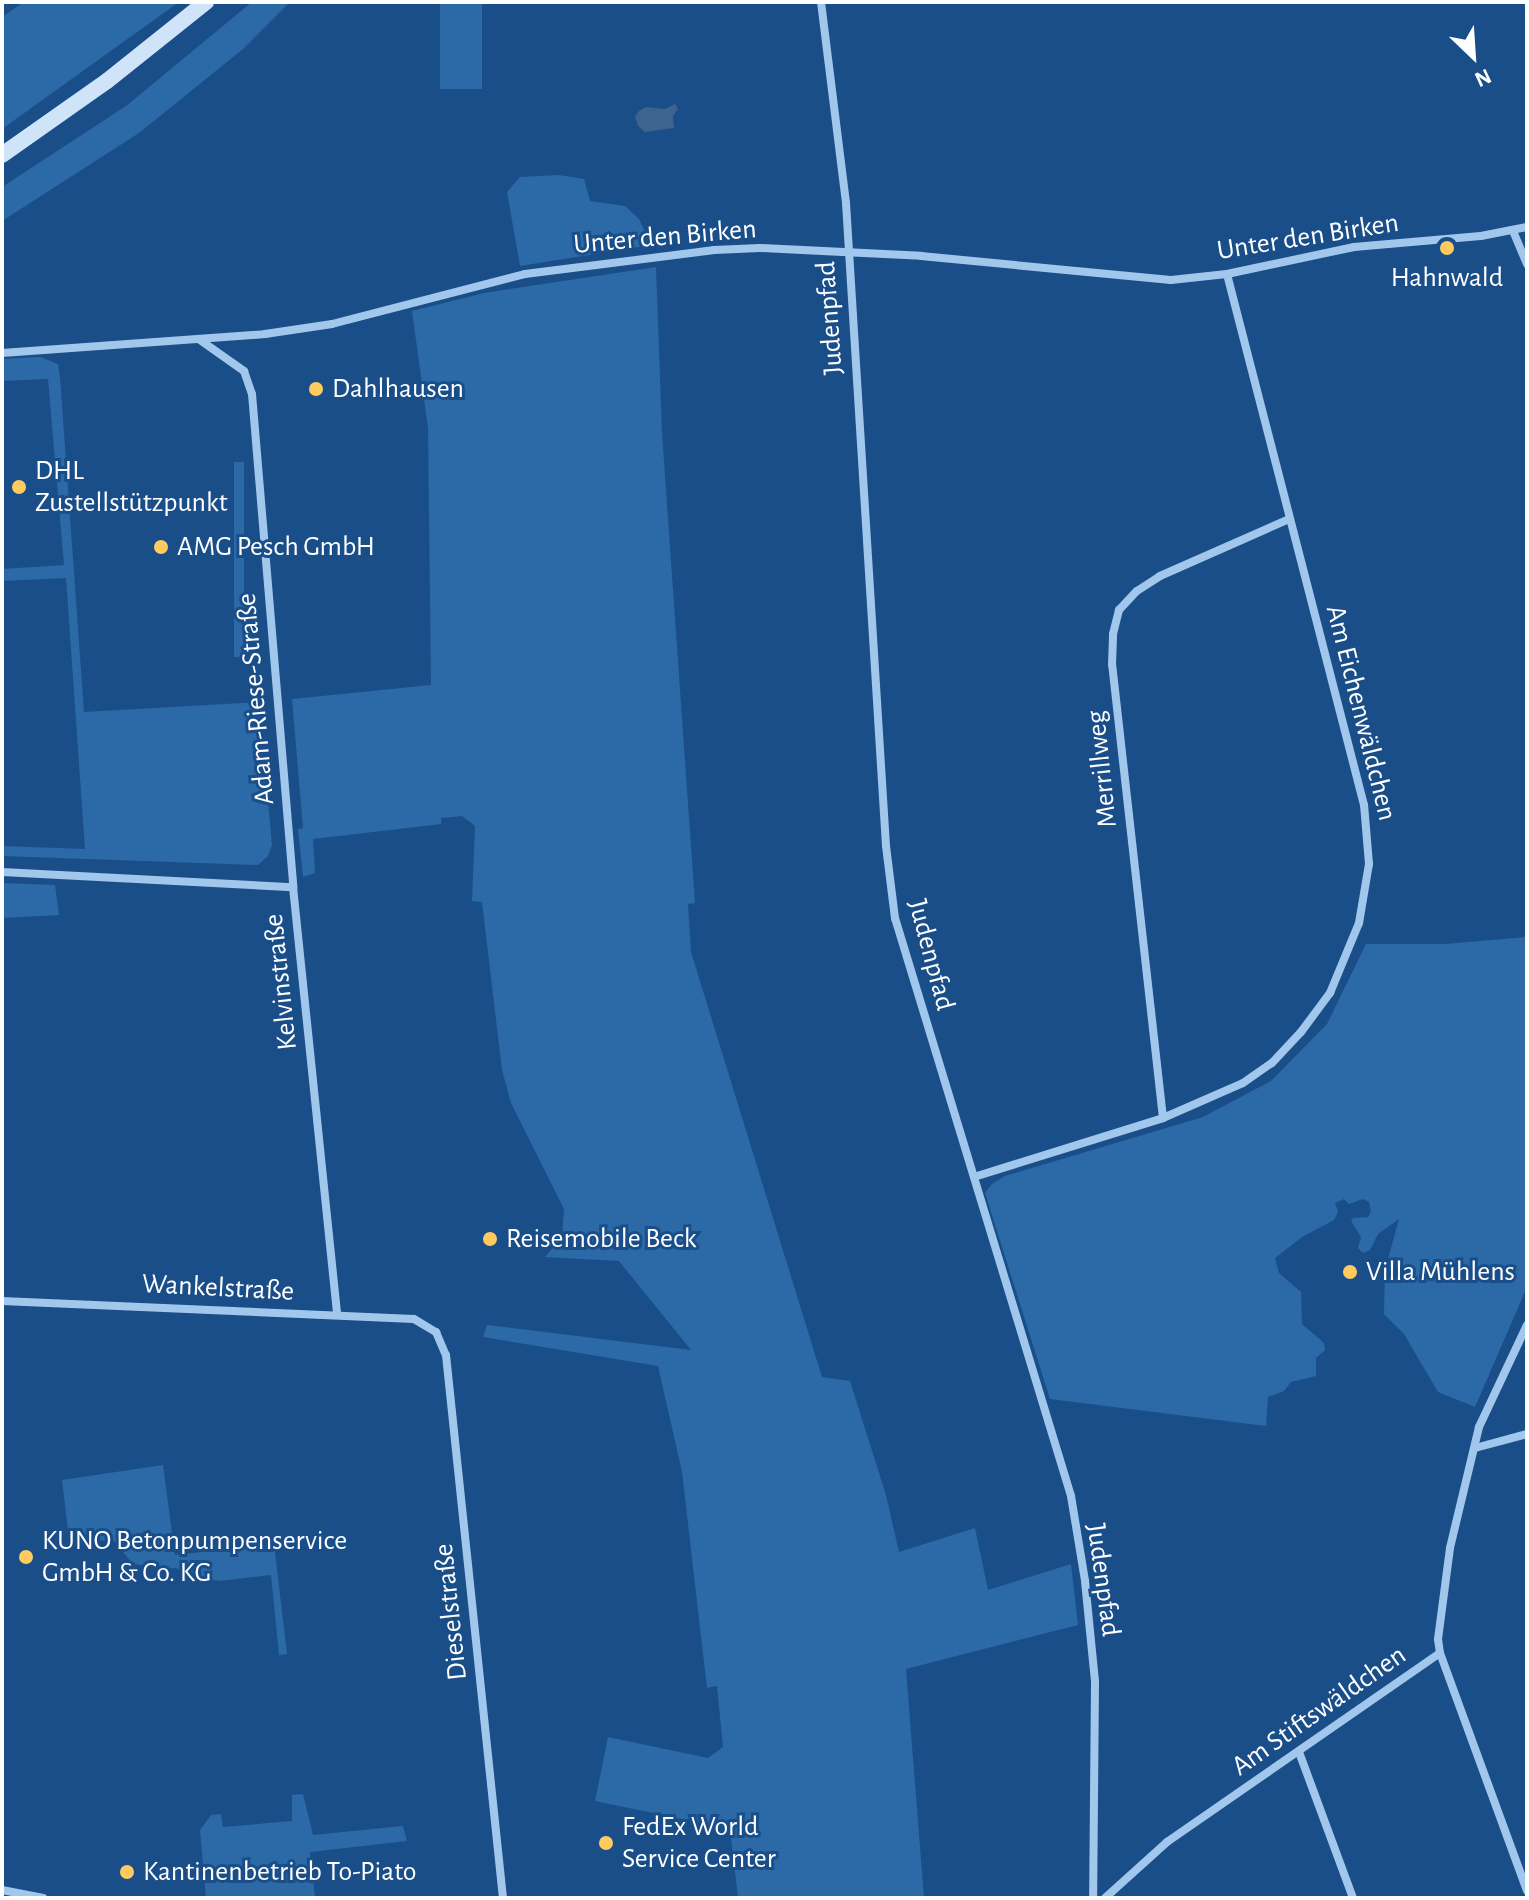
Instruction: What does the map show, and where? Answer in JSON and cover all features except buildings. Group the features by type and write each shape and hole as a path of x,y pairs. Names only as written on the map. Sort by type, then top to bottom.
{"main road":[{"path":"2,155 107,81 206,2"}],"street":[{"name":"Judenpfad","path":"821,2 846,203 886,846 895,918 1071,1496 1071,1512 1081,1551 1095,1682 1093,1898"},
{"name":"Unter den Birken","path":"2,353 200,340 332,324 513,277 609,262 760,248 981,261 1171,280 1227,274 1354,247 1527,227"},
{"path":"1513,231 1527,264"},
{"name":"Am Eichenwäldchen","path":"974,1177 1163,1118 1243,1083 1272,1063 1301,1032 1341,973 1366,894 1369,844 1364,805 1227,274"},
{"name":"Adam-Riese-Straße","path":"200,340 226,355 244,371 252,394 293,887"},
{"name":"Merrillweg","path":"1163,1118 1112,665 1113,634 1119,610 1137,591 1160,576 1289,519"},
{"name":"Kelvinstraße","path":"2,872 293,887 337,1315"},
{"name":"Wankelstraße","path":"2,1301 414,1319 430,1327"},
{"name":"Am Stiftswäldchen","path":"1105,1898 1167,1842 1440,1653 1438,1620 1450,1548 1479,1427 1527,1325"},
{"name":"Dieselstraße","path":"430,1327 446,1355 503,1898"},
{"path":"1475,1448 1527,1434"},
{"path":"1440,1653 1527,1891"},
{"path":"1299,1752 1353,1898"},
{"path":"2,1890 43,1898"}],"shaded area":[{"path":"24,2 179,2 2,129 2,17"},
{"path":"252,2 290,2 243,49 139,133 2,221 2,187 126,106"},
{"path":"440,2 482,2 482,89 440,89"},
{"path":"675,104 678,109 673,116 674,128 645,132 638,126 635,116 639,111 646,107 665,109"},
{"path":"559,175 584,179 590,201 625,206 639,219 651,245 520,266 507,192 520,177"},
{"path":"656,267 662,433 695,903 688,904 691,952 822,1377 850,1381 886,1495 899,1552 975,1528 988,1590 1071,1564 1078,1625 906,1669 924,1898 738,1898 730,1829 595,1801 608,1737 708,1758 723,1747 717,1686 707,1688 682,1472 658,1366 483,1337 487,1325 691,1350 619,1261 545,1257 562,1237 564,1209 511,1103 502,1070 482,902 472,901 475,826 462,816 441,818 441,824 313,839 315,873 303,877 298,829 303,828 292,699 431,685 428,428 412,311 484,293"},
{"path":"40,357 58,364 60,377 84,712 259,702 272,845 268,856 258,865 2,856 2,846 85,849 66,578 2,581 2,569 64,565 48,379 2,381 2,359"},
{"path":"234,462 244,462 244,657 234,657"},
{"path":"3,883 55,885 59,915 2,918"},
{"path":"1527,937 1527,1287 1475,1407 1438,1392 1404,1334 1384,1314 1385,1270 1399,1219 1378,1234 1370,1250 1363,1253 1358,1248 1361,1237 1351,1221 1353,1218 1368,1217 1371,1212 1369,1202 1363,1199 1349,1204 1344,1199 1335,1203 1338,1212 1334,1220 1302,1237 1275,1258 1279,1273 1301,1292 1302,1324 1324,1343 1325,1350 1316,1358 1316,1376 1291,1382 1284,1391 1268,1397 1266,1426 1050,1399 985,1193 992,1184 1005,1176 1203,1117 1271,1081 1327,1024 1366,944 1446,944"},
{"path":"163,1465 175,1555 274,1544 287,1654 279,1655 271,1575 220,1581 195,1577 176,1568 156,1569 132,1563 114,1541 69,1539 62,1480"},
{"path":"303,1794 313,1835 403,1826 407,1841 310,1852 315,1898 206,1898 200,1830 211,1815 221,1814 223,1827 292,1821 292,1795"}],"place":[{"name":"Hahnwald","path":"1447,248"},
{"name":"Dahlhausen","path":"316,389"},
{"name":"DHL Zustellstützpunkt","path":"19,487"},
{"name":"AMG Pesch GmbH","path":"161,547"},
{"name":"Reisemobile Beck","path":"490,1239"},
{"name":"Villa Mühlens","path":"1350,1272"},
{"name":"KUNO Betonpumpenservice GmbH & Co. KG","path":"26,1557"},
{"name":"FedEx World Service Center","path":"606,1843"},
{"name":"Kantinenbetrieb To-Piato","path":"127,1872"}]}
